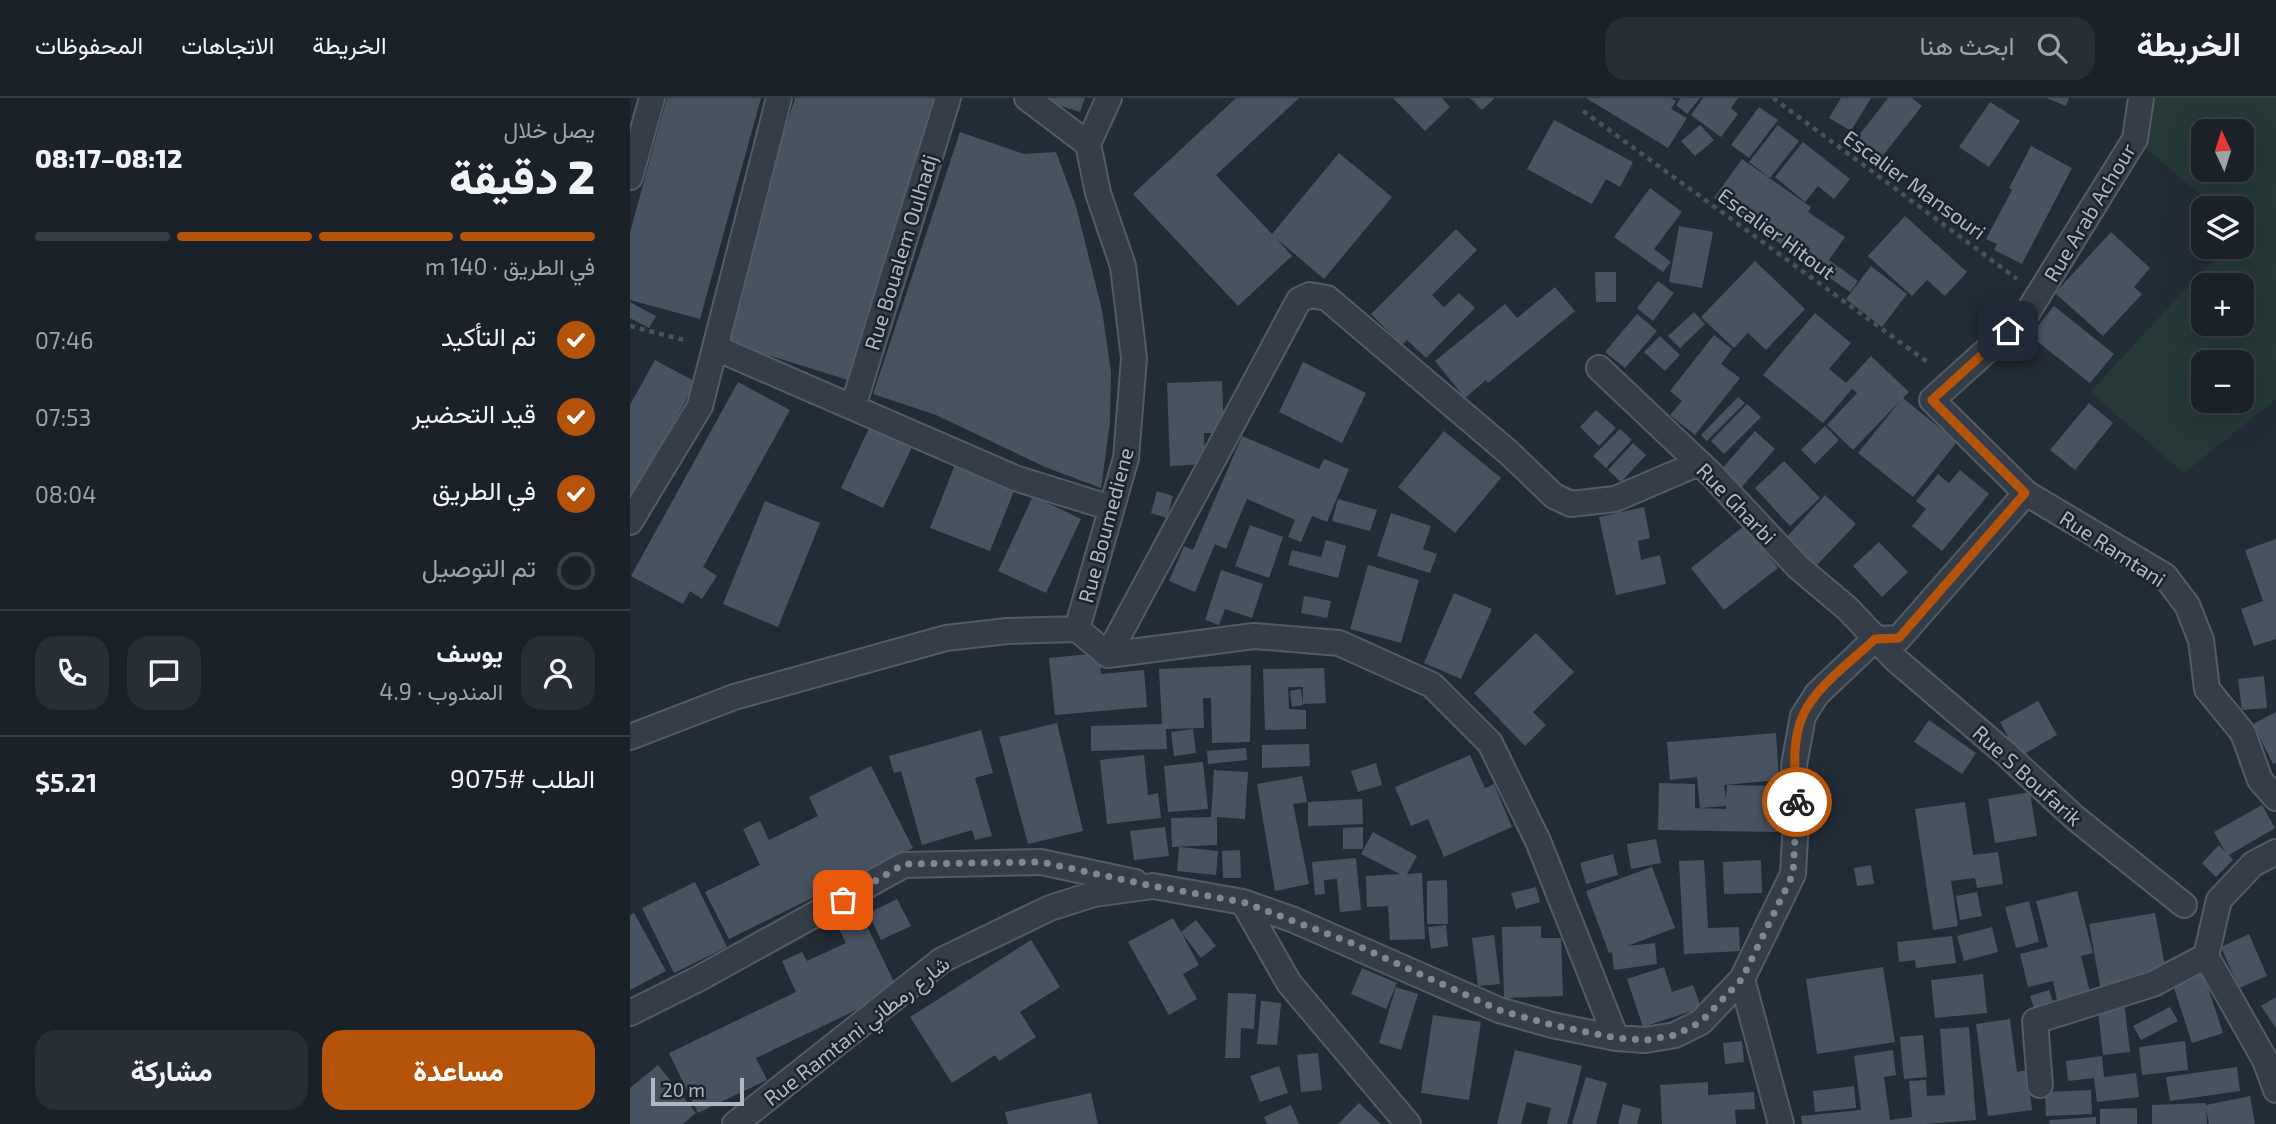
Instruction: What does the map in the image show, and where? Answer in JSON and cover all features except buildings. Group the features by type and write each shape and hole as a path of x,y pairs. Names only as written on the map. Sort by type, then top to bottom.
{"street":[{"path":"630,177 652,98"},
{"path":"630,522 700,406 779,98"},
{"name":"Rue Boualem Oulhadj","path":"853,407 948,98"},
{"path":"1027,98 1088,144 1109,98"},
{"name":"Rue Arab Achour","path":"2025,493 1932,400 2026,315 2135,139 2141,98"},
{"name":"Rue Boumediene","path":"1088,144 1098,193 1123,266 1134,358 1126,458 1077,629 1108,655"},
{"path":"1108,655 1299,300 1310,295 1327,298 1508,452 1554,496 1571,504 1615,499 1699,463"},
{"path":"716,348 1015,478 1111,508"},
{"name":"Rue Gharbi","path":"1598,368 1699,463 1798,567 1890,645"},
{"name":"Rue Ramtani شارع رمطاني","path":"735,1124 942,960 1050,908 1094,894 1153,886 1243,902 1352,943 1499,1010 1552,1025 1616,1038 1646,1040 1675,1035 1701,1022 1742,979 1793,874 1797,802 1794,765 1803,716 1816,694 1890,645 2025,493"},
{"name":"Rue Ramtani","path":"2025,493 2165,576 2187,605 2201,640 2207,689 2243,733 2260,779 2276,798"},
{"path":"630,737 734,698 946,638 1007,631 1077,629"},
{"path":"1108,655 1254,636 1339,643 1432,685 1490,743 1538,841 1616,1038"},
{"name":"Rue S Boufarik","path":"1890,645 2074,817 2184,905"},
{"path":"2276,852 2253,864 2219,900 2206,956 2264,1060 2276,1090"},
{"path":"630,1013 700,978 904,864 1041,862 1153,886"},
{"path":"1243,902 1290,984 1408,1124"},
{"path":"2040,1085 2035,1021 2153,984 2206,956"},
{"path":"1742,979 1781,1124"}],"path":[{"name":"Escalier Mansouri","path":"1773,98 2039,295"},
{"name":"Escalier Hitout","path":"1583,111 1953,381"},
{"path":"630,327 716,348"}],"green space":[{"path":"2141,98 2276,98 2276,399 2184,473 2090,392 2191,284 2191,336 2254,336 2254,273 2201,273 2214,259 2254,259 2254,196 2202,196 2135,139"}],"way so far":[{"path":"843,900 904,864 1041,862 1243,902 1352,943 1499,1010 1552,1025 1616,1038 1646,1040 1675,1035 1701,1022 1742,979 1793,874 1797,802"}],"route":[{"path":"1797,802 1794,765 1797,743 1803,716 1816,694 1875,639 1899,638 2025,493 1932,400 2008,331"}]}
